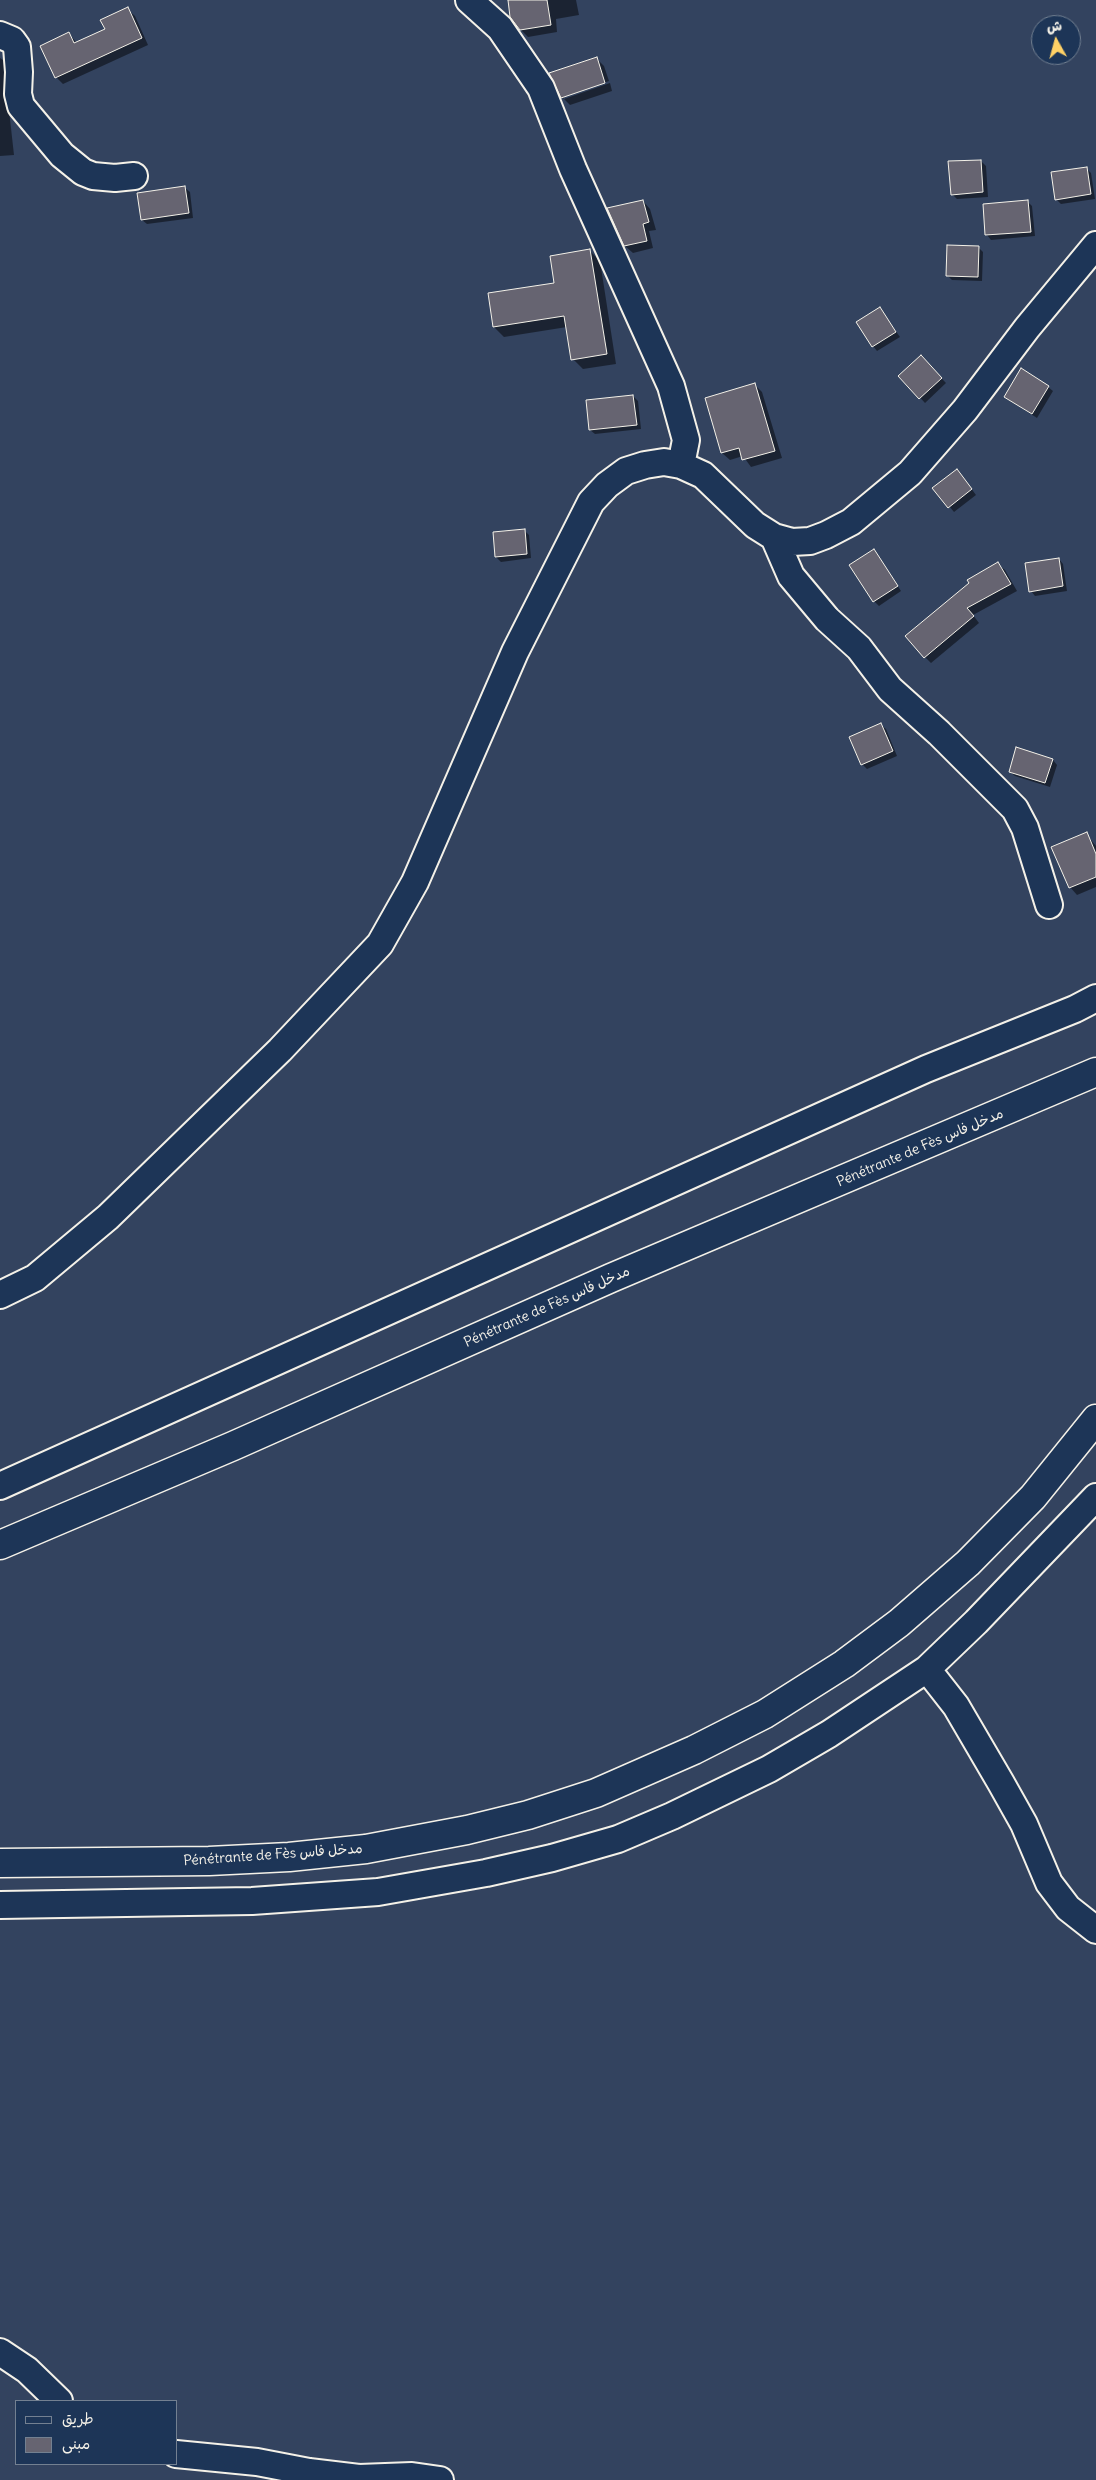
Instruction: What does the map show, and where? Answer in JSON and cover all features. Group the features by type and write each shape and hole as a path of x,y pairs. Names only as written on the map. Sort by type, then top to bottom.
{"highway":[{"name":"Pénétrante de Fès مدخل فاس","path":"0,1545 233,1446 611,1278 1096,1072"},
{"name":"Pénétrante de Fès مدخل فاس","path":"0,1863 209,1861 366,1850 476,1828 528,1815 596,1793 694,1750 765,1714 844,1664 899,1623 968,1562 1033,1497 1096,1419"}],"street":[{"path":"469,0 500,28 530,70 544,95 573,169 671,386 686,440 681,464"},
{"path":"0,35 12,40 17,47 20,72 18,94 22,106 62,155 83,172 93,176 115,178 134,176"},
{"path":"0,1295 34,1278 108,1217 280,1050 380,944 416,882 515,652 591,502 626,471 664,462 681,464 703,475 755,525 774,537 792,542 810,541 826,535 851,522 910,473 965,410 1027,328 1096,245"},
{"path":"774,537 791,576 827,620 859,648 890,689 939,733 1015,809 1026,828 1049,905"},
{"path":"0,1486 926,1069 1075,1009 1096,998"},
{"path":"0,1905 252,1900 378,1892 486,1873 552,1858 618,1839 769,1769 829,1734 927,1669 976,1622 1096,1497"},
{"path":"927,1669 956,1706 1001,1783 1024,1824 1039,1863 1057,1896 1079,1918 1096,1930"},
{"path":"0,2352 27,2370 58,2400"},
{"path":"178,2454 258,2462 309,2472 359,2478 412,2476 440,2480"}],"building":[{"path":"508,0 547,0 551,25 520,30 510,17"},
{"path":"128,7 142,38 55,78 40,46 69,32 74,43 105,29 100,20"},
{"path":"597,57 605,83 561,98 549,73"},
{"path":"981,160 983,192 951,195 948,161"},
{"path":"1087,167 1091,194 1055,200 1051,172"},
{"path":"185,186 189,213 141,220 137,193"},
{"path":"643,200 649,222 643,224 647,241 624,246 607,208"},
{"path":"1028,200 1031,232 985,235 983,204"},
{"path":"947,245 979,246 978,277 946,276"},
{"path":"590,249 607,354 571,360 564,316 493,327 488,293 554,283 550,256"},
{"path":"880,307 896,332 872,347 856,322"},
{"path":"921,355 942,378 919,399 898,376"},
{"path":"1021,368 1049,386 1032,414 1004,397"},
{"path":"755,383 775,451 742,460 739,448 721,453 705,398"},
{"path":"633,395 637,425 589,430 586,400"},
{"path":"957,469 972,489 948,508 932,488"},
{"path":"525,529 527,554 495,557 493,532"},
{"path":"874,549 898,586 873,602 849,565"},
{"path":"1059,558 1063,586 1029,592 1025,563"},
{"path":"998,562 1011,584 967,608 974,616 924,658 905,636 969,583 967,580"},
{"path":"881,723 893,751 861,765 849,737"},
{"path":"1016,747 1053,759 1045,783 1009,772"},
{"path":"1087,832 1096,854 1096,877 1069,888 1051,847"}]}
